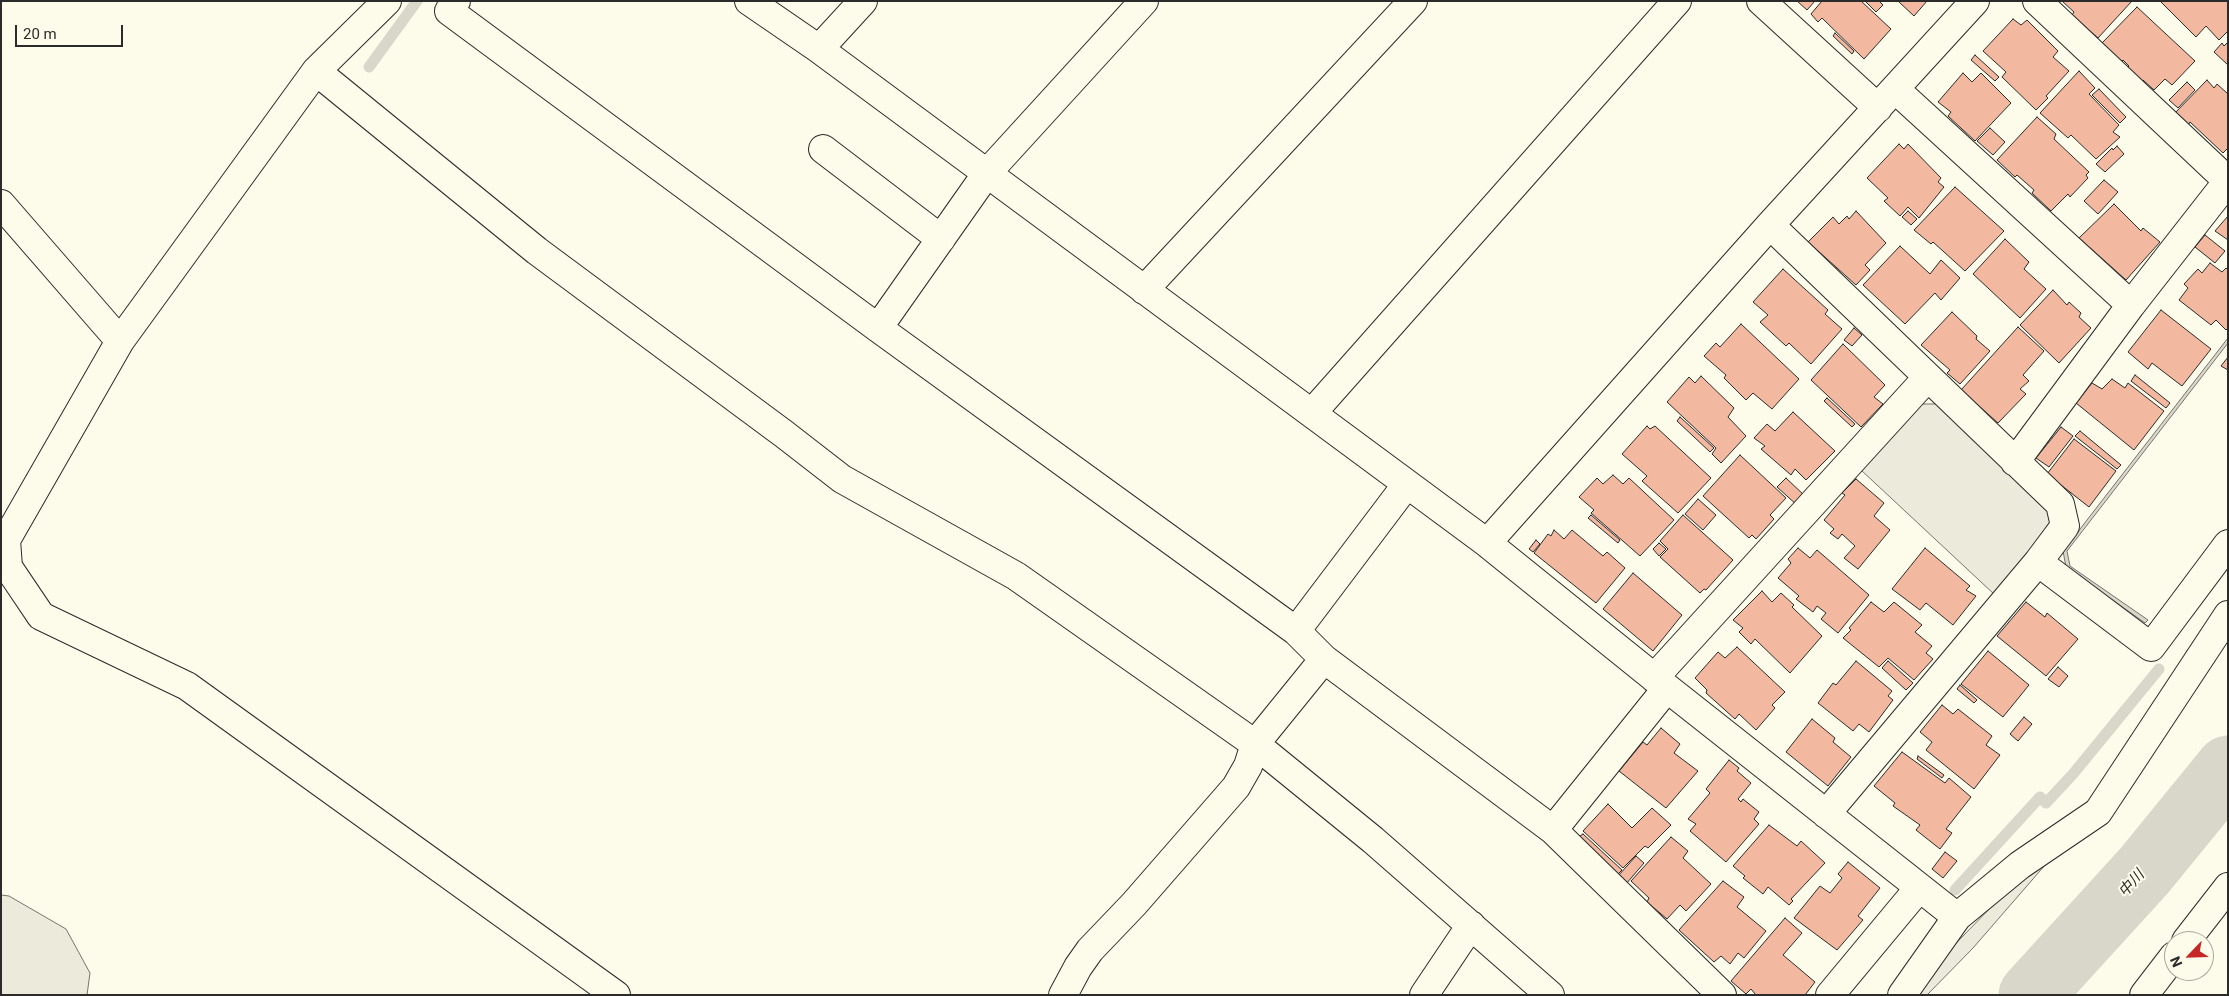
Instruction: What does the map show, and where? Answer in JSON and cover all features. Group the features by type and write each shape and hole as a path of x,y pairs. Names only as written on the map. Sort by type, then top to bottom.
{"street":[{"path":"387,1 316,71 120,341 6,540 5,565 41,616 187,686 616,995"},
{"path":"456,1 449,11 878,328 1296,630 1324,659 1554,830 1722,995"},
{"path":"749,1 819,49 1487,543 1660,683 1957,917"},
{"path":"819,49 863,1"},
{"path":"878,328 987,173 1144,1"},
{"path":"1144,290 1413,1"},
{"path":"1312,413 1677,1"},
{"path":"1761,1 1886,99 2131,305"},
{"path":"1487,543 1770,225 1975,1"},
{"path":"2016,462 2131,305 2228,181 2037,1"},
{"path":"316,71 537,251 842,479 1016,576 1256,744 1373,840 1470,925 1536,990"},
{"path":"823,149 941,239"},
{"path":"1,204 120,341"},
{"path":"1770,225 2060,504 2065,526 2038,562 1826,814"},
{"path":"1554,830 1660,683 1927,378"},
{"path":"1296,630 1407,484"},
{"path":"2038,562 2152,647 2228,544"},
{"path":"1902,995 1957,917 2020,865 2098,812 2228,614"},
{"path":"1062,995 1090,950 1134,904 1236,787 1248,766 1256,744 1324,659"},
{"path":"1830,995 1919,888"},
{"path":"2195,931 2225,897"},
{"path":"1424,995 1470,925"},
{"path":"2144,995 2164,969"}],"shaded area":[{"path":"2228,338 2228,343 2067,551 2070,566 2148,620 2145,623 2066,567 2063,551"},
{"path":"1922,404 1940,404 2048,508 2051,520 2019,567 1995,595 1861,470"},
{"path":"2059,849 1973,948 1927,995 1917,995 1934,966 2028,869"},
{"path":"1,895 9,896 66,929 90,973 87,995 1,995"}],"building":[{"path":"1797,1 1815,1 1807,10"},
{"path":"1822,1 1861,1 1891,29 1864,59 1822,18 1818,22 1811,14"},
{"path":"1865,1 1879,1 1883,5 1876,12"},
{"path":"1898,1 1927,1 1914,16"},
{"path":"2062,1 2132,1 2098,38 2072,15 2074,12"},
{"path":"2160,1 2228,1 2228,31 2219,40 2206,26 2196,37"},
{"path":"2137,7 2195,61 2172,85 2165,79 2154,90 2143,80 2142,82 2127,68 2129,66 2123,60 2121,62 2102,43"},
{"path":"2013,19 2021,25 2027,20 2058,51 2053,57 2069,71 2036,110 2002,77 2006,72 1983,51"},
{"path":"1835,33 1854,51 1852,54 1833,36"},
{"path":"2228,42 2228,65 2214,52 2222,43 2224,46"},
{"path":"1975,55 1999,77 1995,81 1971,60"},
{"path":"2079,71 2095,88 2089,94 2119,125 2113,132 2120,137 2096,159 2071,135 2068,138 2040,113"},
{"path":"1963,73 1972,82 1981,73 2011,103 1975,141 1948,116 1951,112 1938,102"},
{"path":"2207,80 2214,88 2217,84 2228,94 2228,148 2223,153 2190,122 2187,127 2174,114"},
{"path":"2187,82 2195,90 2178,108 2169,100"},
{"path":"2099,89 2126,117 2120,123 2092,95"},
{"path":"2037,117 2056,134 2054,139 2089,172 2086,175 2088,178 2070,197 2068,194 2051,211 2032,193 2034,190 2017,175 2015,177 1997,160"},
{"path":"1990,128 2005,142 1993,155 1977,141"},
{"path":"1899,144 1904,149 1908,144 1941,178 1938,182 1944,187 1919,218 1908,207 1900,216 1884,201 1888,198 1867,178"},
{"path":"2117,146 2124,154 2105,172 2096,164 2112,148 2113,150"},
{"path":"2104,180 2118,192 2098,214 2084,201"},
{"path":"1955,187 2004,231 1965,271 1933,242 1931,244 1914,230"},
{"path":"2114,204 2141,231 2143,228 2160,242 2126,280 2079,238"},
{"path":"1856,211 1886,243 1865,265 1870,270 1856,285 1808,242 1833,217 1839,224 1847,216 1849,219"},
{"path":"1908,211 1917,219 1911,225 1902,217"},
{"path":"2228,216 2228,240 2215,231"},
{"path":"2205,235 2225,251 2215,263 2195,247"},
{"path":"2005,239 2029,262 2024,269 2046,289 2020,318 1973,274"},
{"path":"1900,246 1930,274 1941,260 1960,278 1941,300 1935,293 1905,324 1863,285"},
{"path":"2210,263 2222,272 2226,268 2228,270 2228,328 2226,330 2216,320 2211,325 2179,300 2188,288 2184,284 2198,269 2202,273"},
{"path":"1783,269 1828,310 1825,314 1842,329 1811,364 1789,343 1786,346 1760,322 1768,315 1753,302"},
{"path":"2053,290 2067,305 2069,302 2081,313 2079,317 2091,328 2059,363 2020,325"},
{"path":"2161,310 2211,349 2182,386 2152,363 2148,369 2128,352"},
{"path":"1952,312 1977,336 1976,339 1990,351 1960,384 1947,373 1950,370 1921,345"},
{"path":"1741,324 1799,379 1772,409 1753,393 1746,400 1724,378 1726,375 1704,356 1716,343 1720,347"},
{"path":"2018,327 2044,351 2023,375 2029,381 2020,389 2026,394 1998,423 1961,390"},
{"path":"1854,328 1862,335 1852,346 1844,340"},
{"path":"1843,344 1885,385 1874,397 1883,404 1861,427 1811,380"},
{"path":"2228,357 2228,370 2221,366"},
{"path":"2135,375 2170,403 2166,408 2131,381"},
{"path":"1701,376 1734,408 1728,417 1746,436 1721,463 1712,454 1716,448 1667,402 1689,377 1695,383"},
{"path":"2112,379 2125,388 2128,383 2164,411 2134,450 2076,403 2092,383 2102,389"},
{"path":"1827,398 1855,424 1852,427 1824,401"},
{"path":"1793,412 1835,451 1806,480 1795,469 1791,475 1761,449 1765,446 1754,438 1767,424 1775,431"},
{"path":"1680,417 1714,448 1710,452 1677,421"},
{"path":"1647,426 1650,429 1655,426 1711,478 1678,513 1642,481 1647,476 1622,454"},
{"path":"2061,427 2073,436 2049,467 2036,458"},
{"path":"2080,431 2121,465 2117,469 2075,436"},
{"path":"2074,439 2116,471 2089,507 2047,474"},
{"path":"1740,455 1786,498 1770,515 1774,519 1756,539 1752,535 1749,538 1703,496"},
{"path":"1613,475 1623,484 1629,478 1674,520 1640,556 1591,513 1594,510 1579,497 1597,478 1603,484"},
{"path":"1786,478 1806,497 1798,506 1777,487"},
{"path":"1856,479 1884,503 1874,516 1890,530 1858,569 1844,558 1855,546 1842,534 1838,539 1830,533 1834,529 1824,520 1845,495 1842,493"},
{"path":"1698,499 1716,515 1703,530 1685,514"},
{"path":"1591,515 1620,540 1618,543 1588,518"},
{"path":"1683,515 1733,560 1706,590 1704,589 1700,593 1660,557 1668,549 1660,541"},
{"path":"1554,530 1564,539 1572,530 1603,556 1607,552 1625,568 1596,603 1534,553 1548,534 1551,536"},
{"path":"1536,540 1540,544 1533,552 1529,549"},
{"path":"1659,543 1666,549 1659,556 1653,549"},
{"path":"1798,548 1810,558 1817,550 1869,595 1838,633 1821,619 1826,613 1817,606 1813,612 1796,599 1799,596 1778,578 1791,563 1788,559"},
{"path":"1925,548 1970,586 1966,590 1976,596 1953,625 1926,603 1920,610 1892,589"},
{"path":"1633,573 1682,615 1653,651 1603,609"},
{"path":"1762,591 1772,602 1781,593 1794,605 1792,607 1822,636 1790,673 1755,639 1751,644 1739,632 1743,628 1733,620"},
{"path":"1871,602 1884,612 1894,602 1922,625 1915,632 1932,646 1926,653 1933,659 1914,680 1888,658 1879,667 1843,638"},
{"path":"2026,602 2045,617 2047,613 2078,639 2046,676 1997,636"},
{"path":"1737,647 1785,692 1772,705 1775,708 1756,730 1739,714 1735,719 1706,693 1707,690 1695,678 1718,652 1725,658"},
{"path":"1988,651 2029,685 2003,717 1961,684"},
{"path":"1856,661 1892,691 1888,696 1893,700 1869,732 1859,724 1853,731 1818,703 1833,683 1836,685"},
{"path":"1888,661 1913,683 1906,690 1882,668"},
{"path":"2058,667 2068,676 2059,687 2048,679"},
{"path":"1960,685 1977,700 1974,703 1957,689"},
{"path":"1942,705 1953,714 1958,709 1992,736 1986,745 2000,755 1974,789 1926,750 1932,742 1920,732"},
{"path":"2024,717 2032,724 2018,741 2010,734"},
{"path":"1812,719 1835,738 1833,742 1851,757 1828,786 1786,752"},
{"path":"1661,728 1680,744 1674,753 1698,771 1666,808 1619,771 1643,742 1647,745"},
{"path":"1902,752 1945,783 1949,778 1971,797 1946,829 1952,833 1940,849 1916,830 1920,825 1893,806 1895,803 1874,786"},
{"path":"1918,756 1944,775 1942,778 1917,759"},
{"path":"1729,760 1739,768 1737,771 1751,783 1738,799 1741,802 1743,799 1759,812 1754,819 1759,824 1726,862 1690,831 1696,824 1688,819 1710,793 1706,789"},
{"path":"1608,804 1632,828 1652,808 1671,825 1648,848 1645,846 1623,868 1583,831"},
{"path":"1769,825 1797,846 1801,841 1825,863 1791,899 1793,901 1789,905 1768,887 1763,894 1743,878 1745,876 1733,866"},
{"path":"1583,834 1622,870 1617,875 1577,838"},
{"path":"1671,837 1688,851 1683,858 1711,884 1686,911 1680,905 1667,919 1647,902 1649,898 1631,881"},
{"path":"1945,852 1957,861 1943,878 1932,869"},
{"path":"1636,856 1644,863 1626,884 1618,876"},
{"path":"1848,862 1880,888 1858,916 1863,920 1837,950 1794,918 1820,886 1830,893 1842,878 1838,874"},
{"path":"1723,881 1744,897 1737,907 1766,931 1744,958 1738,953 1730,964 1721,956 1714,962 1679,930"},
{"path":"1785,918 1802,933 1783,955 1815,982 1805,995 1756,995 1751,989 1746,994 1731,981"}],"waterway":[{"path":"369,67 417,1"},
{"path":"1955,890 2040,797 2046,803 2073,774 2159,669"},
{"name":"中川","path":"2031,995 2144,871 2228,768"}]}
